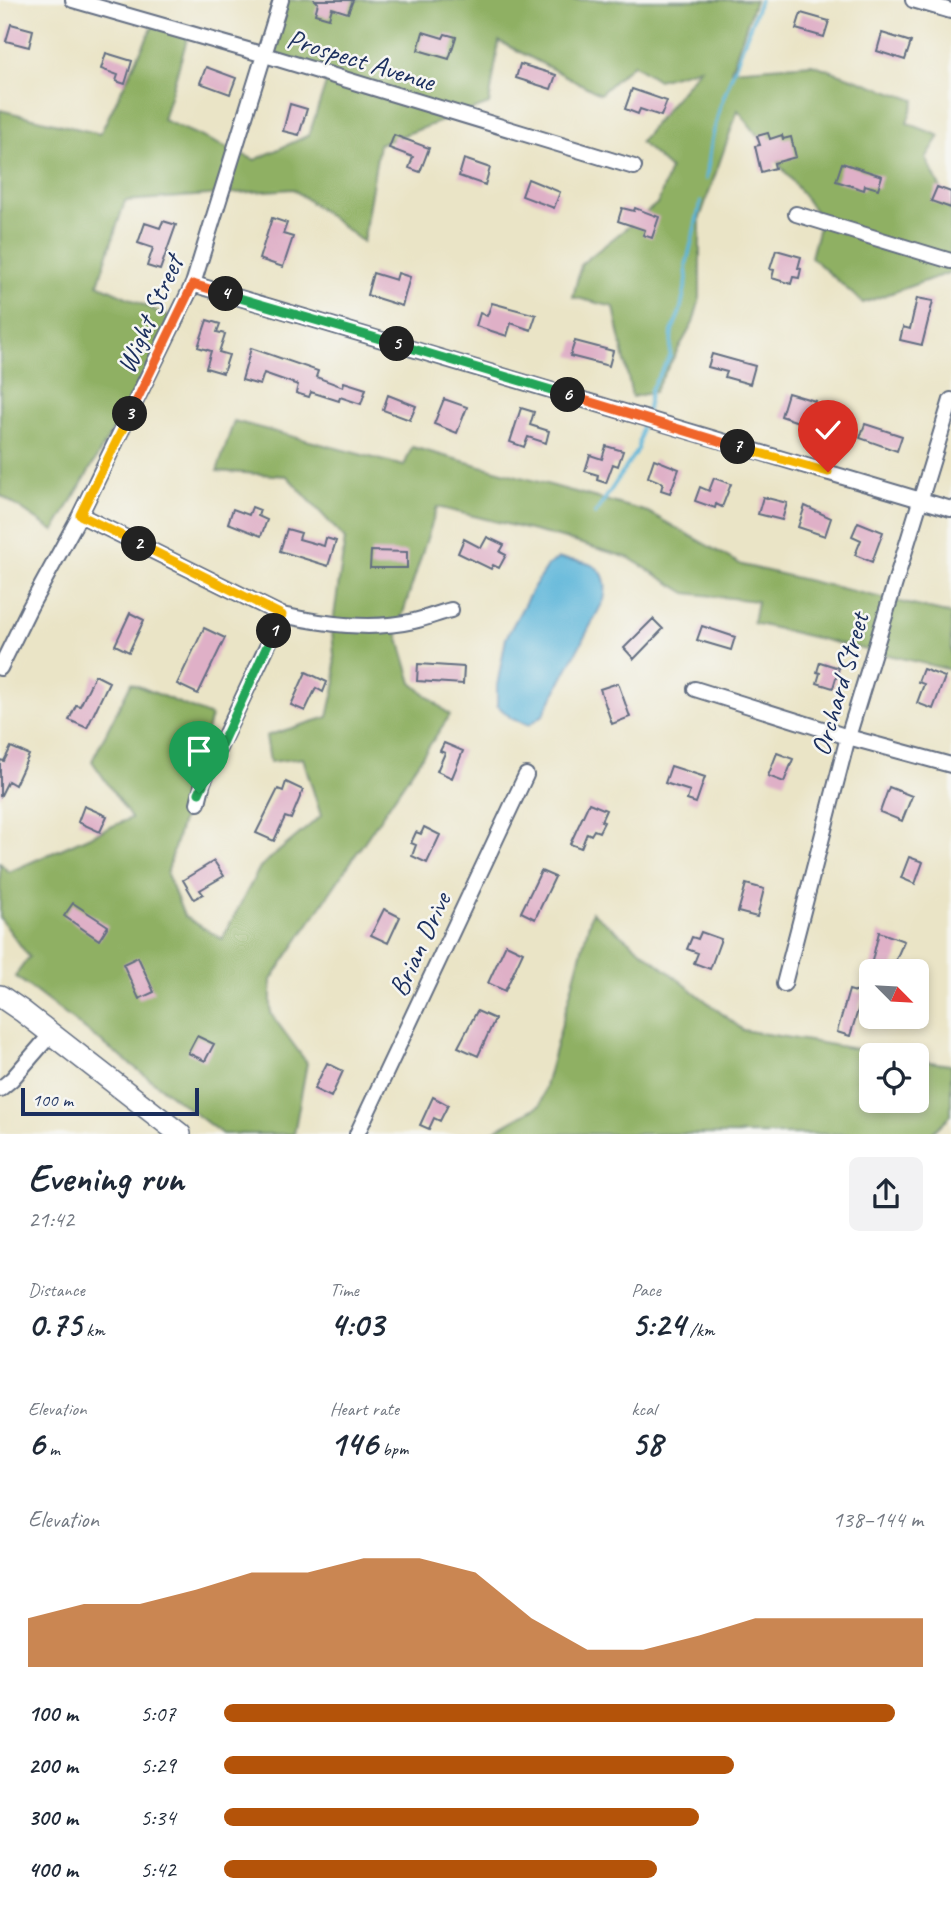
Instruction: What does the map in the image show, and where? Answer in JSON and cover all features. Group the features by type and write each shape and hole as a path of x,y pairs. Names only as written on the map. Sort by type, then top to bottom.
{"street":[{"name":"Prospect Avenue","path":"73,0 634,167"},
{"name":"Wight Street","path":"0,668 80,515 193,284 281,0"},
{"path":"913,0 951,11"},
{"path":"796,214 951,261"},
{"path":"193,284 951,509"},
{"name":"Orchard Street","path":"784,984 848,737 951,400"},
{"path":"80,515 282,615 314,622 375,625 415,621 451,610"},
{"path":"198,803 203,782 282,615"},
{"path":"695,689 848,737 951,765"},
{"name":"Brian Drive","path":"357,1134 526,775"},
{"path":"0,996 180,1134"},
{"path":"0,1089 51,1034"}],"green space":[{"path":"279,0 755,0 731,70 812,64 915,100 907,123 940,136 926,158 951,210 951,272 863,303 811,257 821,219 738,110 700,218 700,298 693,323 654,392 632,397 614,307 573,297 581,264 658,203 670,169 640,142 700,68 658,80 633,64 600,94 499,41 489,104 379,144 363,242 293,189 125,201 98,284 174,319 167,337 54,531 0,495 0,110 100,134 154,24 188,36 163,120 255,160 309,135 328,77 260,58"},
{"path":"234,421 404,466 412,447 648,512 742,565 951,614 951,670 753,623 757,601 686,593 629,558 437,507 397,632 412,683 450,715 271,980 271,1014 307,1063 294,1134 222,1134 15,976 29,957 0,918 0,863 9,872 131,818 92,761 131,683 211,716 167,874 184,916 222,939 260,867 321,816 303,758 270,762 266,736 328,717 336,682 332,630 345,539 287,476 217,471"},
{"path":"592,912 743,1030 859,1049 859,1113 929,1113 929,1062 951,1065 951,1115 931,1134 488,1134 540,1105"}],"water":[{"path":"558,559 587,563 601,572 606,588 604,600 543,715 529,725 512,719 497,705 497,686 506,638 548,565"}],"building":[{"path":"315,0 353,0 348,13 332,8 329,18 315,14 318,3"},
{"path":"801,13 829,21 824,37 796,29"},
{"path":"11,24 33,30 29,47 6,41"},
{"path":"423,32 443,38 445,34 456,37 449,59 418,50"},
{"path":"882,33 911,42 905,60 877,51"},
{"path":"106,53 132,61 125,84 116,81 118,75 101,69"},
{"path":"520,64 556,75 551,89 516,78"},
{"path":"206,67 236,78 230,94 200,83"},
{"path":"632,89 667,101 661,116 640,109 638,114 625,109"},
{"path":"290,104 307,109 299,135 283,131"},
{"path":"768,133 770,139 782,135 783,139 791,137 796,157 774,163 775,168 761,172 755,146 760,145 757,136"},
{"path":"394,135 429,148 420,172 409,168 413,157 389,148"},
{"path":"464,159 490,168 485,185 459,176"},
{"path":"842,163 882,176 878,189 865,185 864,190 836,181"},
{"path":"528,179 560,192 554,208 522,196"},
{"path":"937,187 951,192 951,208 931,201"},
{"path":"622,208 634,211 635,208 659,217 652,238 643,235 645,230 618,221"},
{"path":"272,218 287,223 283,234 293,237 283,267 259,259"},
{"path":"163,221 176,225 160,270 147,266 153,248 138,243 145,223 160,228"},
{"path":"776,250 801,257 799,278 793,277 791,284 772,278 774,270 770,269"},
{"path":"373,273 396,280 398,273 410,277 402,306 367,295"},
{"path":"917,298 933,301 922,345 900,340 903,327 910,329"},
{"path":"492,303 536,315 531,330 511,323 507,336 476,326 480,313 487,316"},
{"path":"207,320 220,324 217,332 225,334 219,352 229,355 223,373 206,368 211,351 198,347"},
{"path":"575,341 613,351 609,366 570,356"},
{"path":"251,348 318,371 316,377 343,387 344,382 366,389 361,404 340,397 339,401 311,392 309,397 296,393 298,385 264,373 260,385 242,380"},
{"path":"712,354 755,366 750,384 725,377 727,372 708,367"},
{"path":"788,393 815,401 807,425 781,416"},
{"path":"388,395 416,406 410,420 383,410"},
{"path":"444,399 467,407 457,433 434,424"},
{"path":"521,408 534,412 530,425 549,431 546,443 528,437 524,447 510,442"},
{"path":"865,424 902,436 897,451 860,438"},
{"path":"606,446 623,451 618,466 613,464 606,483 597,480 598,475 585,471 590,455 602,459"},
{"path":"654,459 679,469 670,493 661,490 663,483 648,477"},
{"path":"714,478 731,484 722,507 716,504 715,508 695,501 700,487 709,491"},
{"path":"763,497 787,503 782,520 758,514"},
{"path":"805,506 831,518 825,536 798,527"},
{"path":"252,507 260,510 258,516 267,520 261,536 228,523 233,509 249,515"},
{"path":"858,522 883,532 872,562 855,555 861,540 852,536"},
{"path":"287,529 301,533 299,539 324,546 326,538 336,541 328,566 280,551"},
{"path":"487,537 504,545 500,552 506,555 499,568 493,565 491,569 458,553 464,539 481,548"},
{"path":"371,551 407,552 407,568 370,568"},
{"path":"130,613 144,620 129,652 115,645"},
{"path":"653,619 663,629 634,659 624,648"},
{"path":"702,626 735,637 731,650 697,640"},
{"path":"204,628 225,638 198,694 177,684"},
{"path":"820,662 839,668 833,688 817,683"},
{"path":"418,664 464,667 463,684 417,681"},
{"path":"923,669 945,677 933,709 917,703 924,684 918,682"},
{"path":"306,672 327,682 323,692 316,688 305,711 291,705"},
{"path":"95,675 109,682 87,728 69,720 76,705 80,706"},
{"path":"618,683 630,717 612,724 600,689"},
{"path":"444,743 463,751 452,778 437,771 445,753 440,751"},
{"path":"11,747 29,755 15,785 8,781 0,797 0,760 4,761"},
{"path":"777,753 793,759 784,782 768,776"},
{"path":"671,766 705,777 696,803 687,800 690,791 665,783"},
{"path":"286,782 303,790 291,819 285,817 274,841 256,833 278,789 283,791"},
{"path":"889,787 912,796 902,821 880,812"},
{"path":"589,803 606,810 601,821 604,822 599,832 594,830 591,835 587,833 581,848 570,844"},
{"path":"84,806 107,816 100,832 78,822"},
{"path":"424,827 440,835 427,863 412,856 416,845 411,843 416,832 421,834"},
{"path":"909,857 923,862 915,884 901,878"},
{"path":"214,861 224,876 200,890 203,894 194,899 183,880"},
{"path":"541,871 555,877 535,919 521,912"},
{"path":"746,884 764,889 757,917 738,912"},
{"path":"73,903 108,926 99,940 64,916"},
{"path":"384,909 400,917 388,943 371,935"},
{"path":"701,932 721,939 710,969 694,963 698,953 687,949 692,937 698,939"},
{"path":"879,932 904,941 896,959 872,959"},
{"path":"506,944 523,952 505,991 488,983"},
{"path":"138,957 154,992 139,999 123,964"},
{"path":"849,990 859,993 859,1007 850,1036 837,1032"},
{"path":"477,1011 495,1019 478,1056 458,1047"},
{"path":"197,1036 214,1044 205,1061 188,1053"},
{"path":"327,1063 343,1071 331,1097 314,1089"},
{"path":"433,1097 448,1105 440,1121 434,1118 429,1129 420,1125"}],"waterway":[{"path":"706,179 720,107 760,0"},
{"path":"647,412 651,389 670,357 672,331 680,312 687,279 686,266 701,201"},
{"path":"595,514 638,449 642,424"}],"route":[{"path":"199,793 282,615 80,515 193,284 648,419 687,433 828,472"}]}
